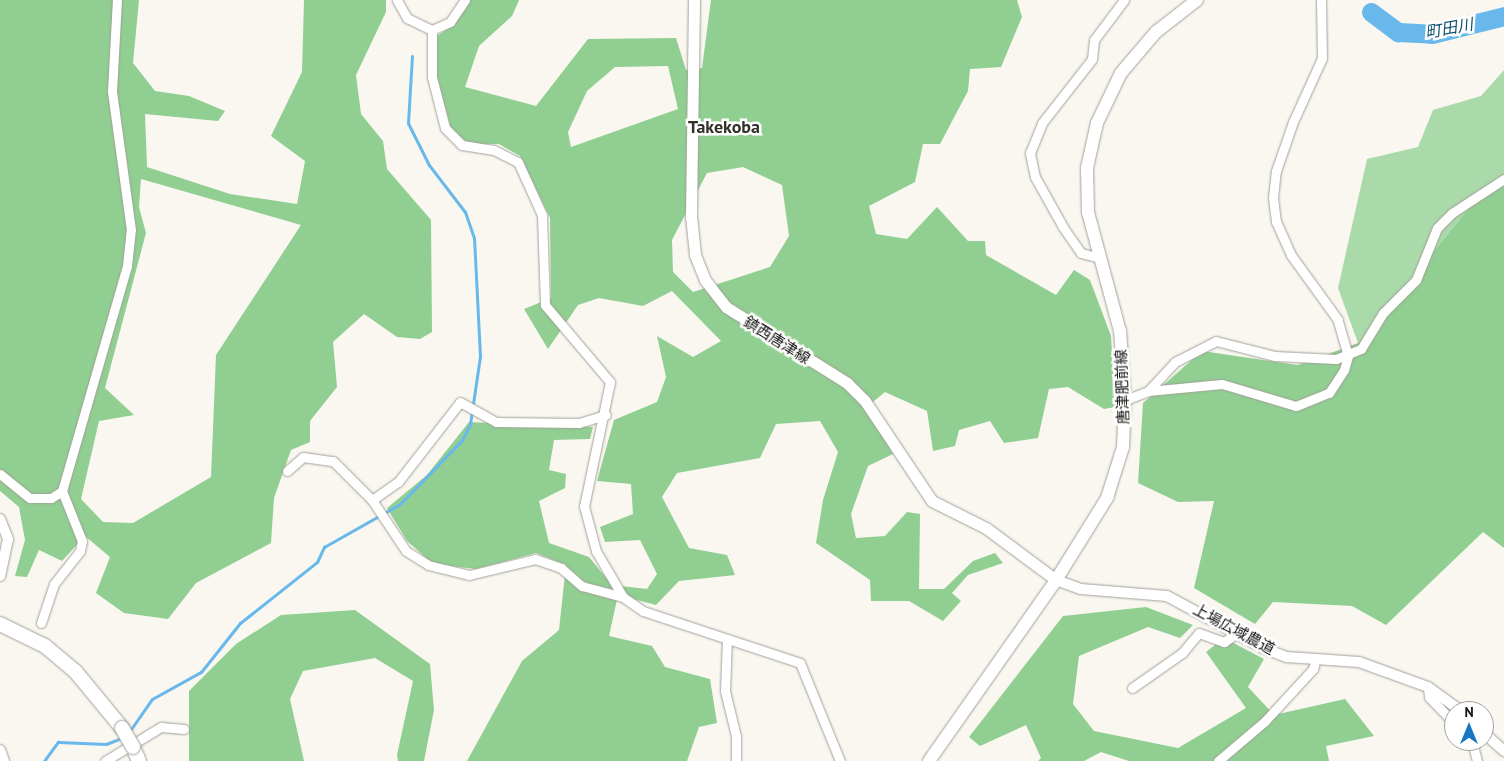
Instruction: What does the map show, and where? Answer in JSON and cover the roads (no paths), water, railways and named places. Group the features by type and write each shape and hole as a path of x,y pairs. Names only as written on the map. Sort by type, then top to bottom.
{"highway":[{"path":"0,624 45,646 75,671 122,728 139,761"}],"main road":[{"name":"鎮西唐津線","path":"694,0 691,216 695,255 705,280 726,307 859,395 932,501 986,528 1056,580"},
{"name":"唐津肥前線","path":"929,761 1056,580 1107,498 1123,447 1125,400 1120,331 1088,212 1087,168 1097,123 1121,74 1156,32 1197,0"}],"street":[{"path":"41,623 54,584 80,552 82,541 62,491 130,251 112,91 117,0"},
{"path":"397,0 407,18 432,30 450,22 465,0"},
{"path":"1100,258 1081,253 1063,227 1035,177 1030,153 1042,123 1092,59 1094,40 1124,0"},
{"path":"1125,400 1148,391 1222,384 1296,406 1328,393 1348,356 1338,320 1291,255 1276,222 1273,198 1276,171 1293,122 1322,58 1321,0"},
{"path":"432,30 432,77 445,128 462,145 500,152 518,162 542,214 545,305 610,382 606,414 584,506 589,536 623,597"},
{"path":"1148,391 1175,362 1216,341 1275,356 1348,356 1361,349 1383,313 1416,280 1437,228 1452,213 1504,179"},
{"path":"374,503 398,482 420,448 463,404 496,422 579,423 606,414"},
{"path":"287,471 303,457 333,461 374,503 406,551 428,565 469,575 535,559 561,568 582,586 623,597 643,611 800,663 840,761"},
{"path":"0,474 30,498 50,498 62,491"},
{"path":"0,519 8,540 0,576"},
{"name":"上場広域農道","path":"1056,580 1081,589 1167,596 1287,656 1359,662 1428,687 1447,701"},
{"path":"1132,688 1182,653 1199,633 1224,642 1237,632"},
{"path":"727,639 725,692 736,736 736,761"},
{"path":"1218,761 1265,721 1313,669 1316,658"},
{"path":"1428,687 1429,697 1444,713"},
{"path":"104,761 161,727 184,729"},
{"path":"1494,742 1504,751"},
{"path":"0,750 4,761"}],"waterway":[{"name":"町田川","path":"1371,12 1398,32 1432,34 1504,16"},
{"path":"129,732 152,699 201,672 240,623 317,562 324,547 400,504 462,440 470,424 480,356 474,238 465,212 429,165 408,123 412,56"},
{"path":"44,761 58,742 106,744 122,738"}],"district":[{"name":"Takekoba","path":"724,127"}]}
